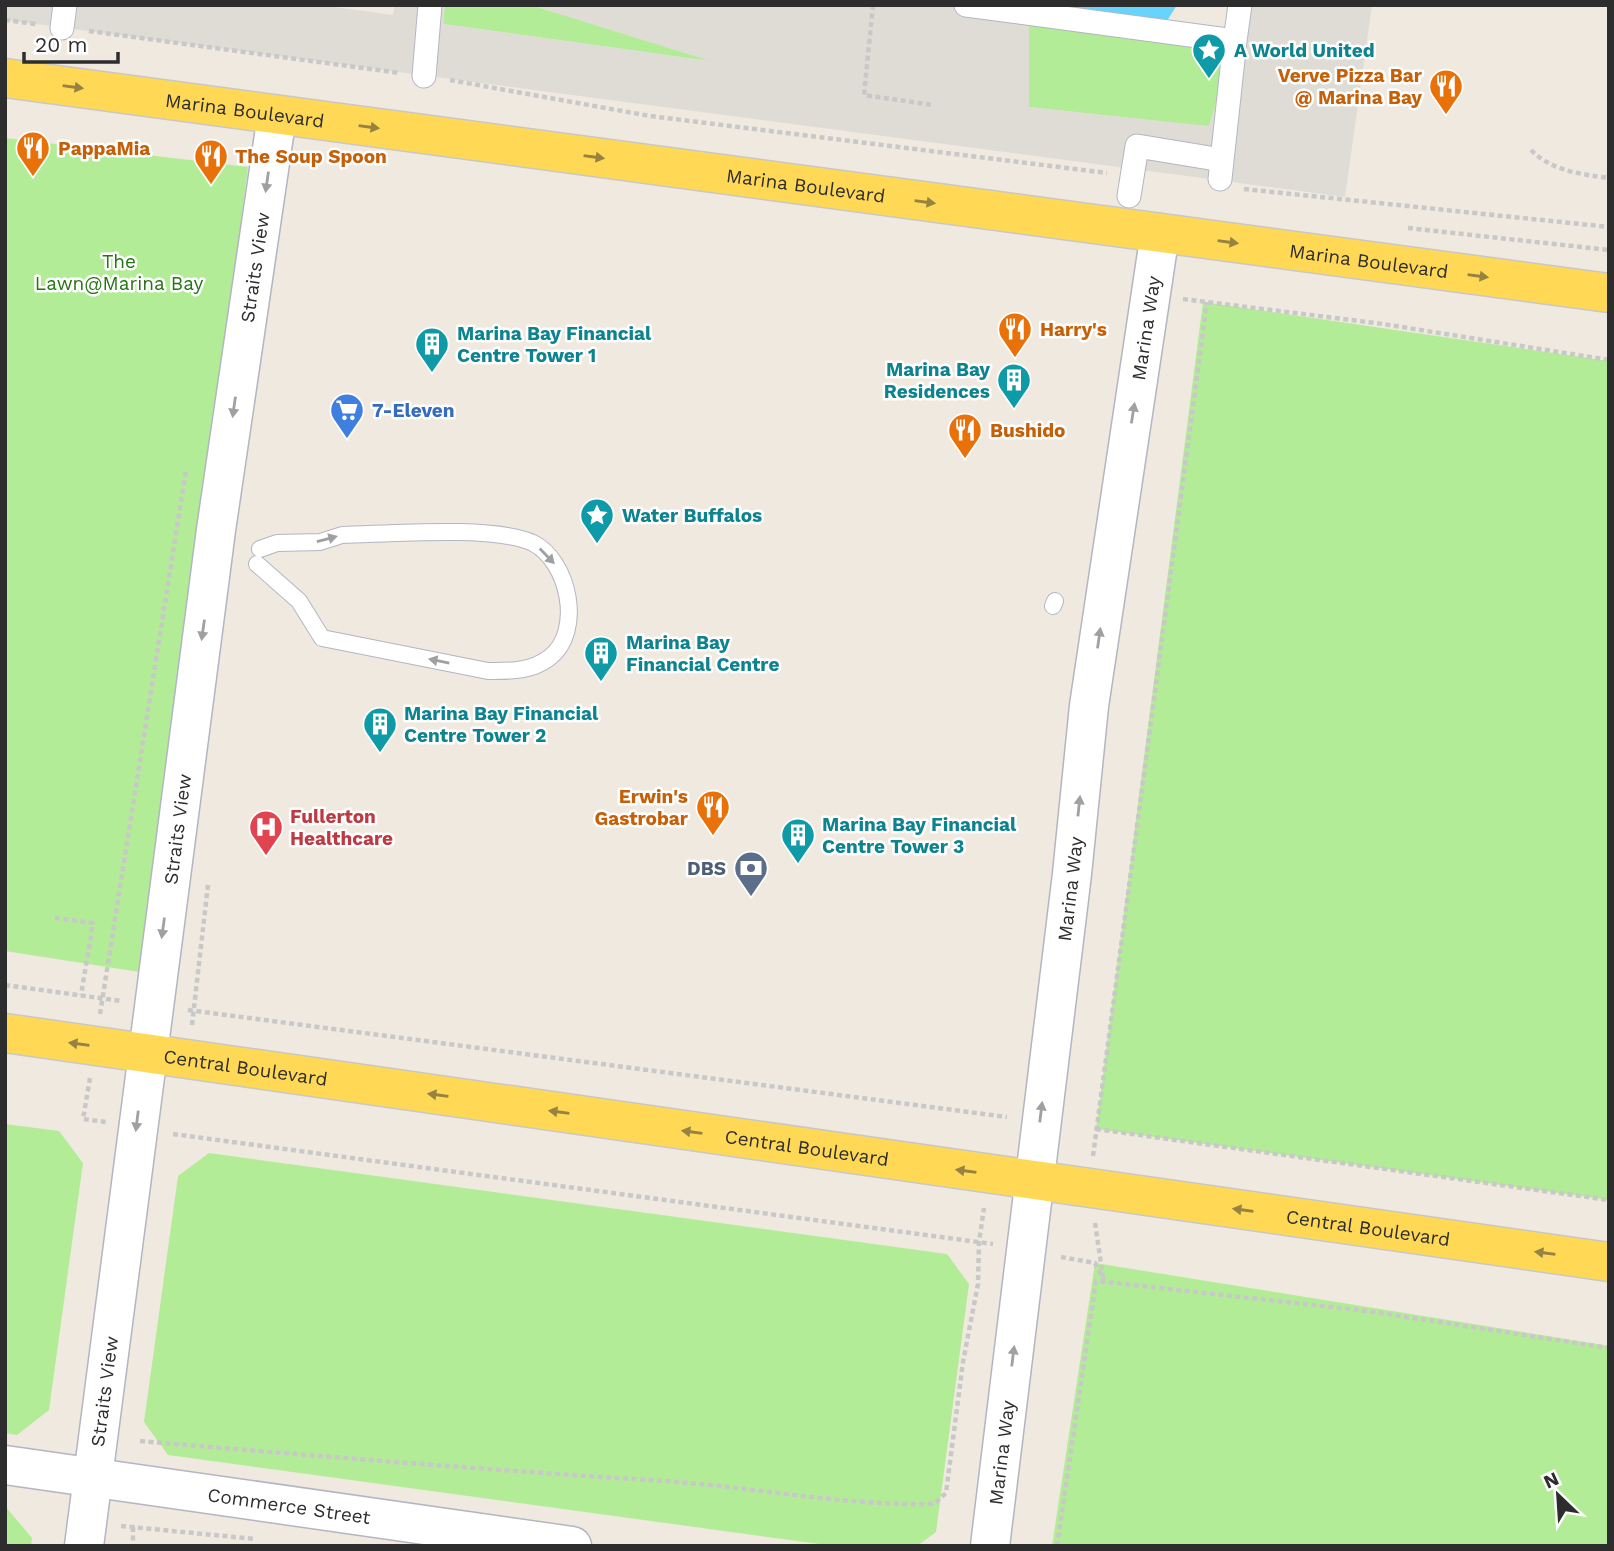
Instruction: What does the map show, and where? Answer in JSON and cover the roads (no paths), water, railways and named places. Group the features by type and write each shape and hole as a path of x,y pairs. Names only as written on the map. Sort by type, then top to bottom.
{"main road":[{"name":"Marina Boulevard","path":"5,78 1609,293"},
{"name":"Central Boulevard","path":"5,1033 1609,1262"}],"street":[{"path":"424,76 430,5"},
{"path":"966,5 1236,41"},
{"path":"1130,186 1137,146 1225,176 1240,5"},
{"name":"Straits View","path":"85,1534 216,530 277,115"},
{"name":"Marina Way","path":"990,1546 1072,874 1089,706 1160,233"},
{"name":"Commerce Street","path":"5,1465 572,1546"}],"lane":[{"path":"504,533 534,544 552,559 561,575 569,605 565,638 551,657 533,667 514,671 488,671 322,638 299,601 258,557 276,544 320,542 342,535 504,533"}],"water":[{"path":"1023,5 1177,5 1165,24"}],"place":[{"name":"A World United","path":"1209,80"},
{"name":"Verve Pizza Bar @ Marina Bay","path":"1446,116"},
{"name":"PappaMia","path":"33,178"},
{"name":"The Soup Spoon","path":"211,186"},
{"name":"Harry's","path":"1015,359"},
{"name":"Marina Bay Financial Centre Tower 1","path":"432,374"},
{"name":"Marina Bay Residences","path":"1014,410"},
{"name":"7-Eleven","path":"347,440"},
{"name":"Bushido","path":"965,460"},
{"name":"Water Buffalos","path":"597,545"},
{"name":"Marina Bay Financial Centre","path":"601,683"},
{"name":"Marina Bay Financial Centre Tower 2","path":"380,754"},
{"name":"Erwin's Gastrobar","path":"713,837"},
{"name":"Fullerton Healthcare","path":"266,857"},
{"name":"Marina Bay Financial Centre Tower 3","path":"798,865"},
{"name":"DBS","path":"751,898"}],"park label":[{"name":"The Lawn@Marina Bay","path":"119,272"}]}
